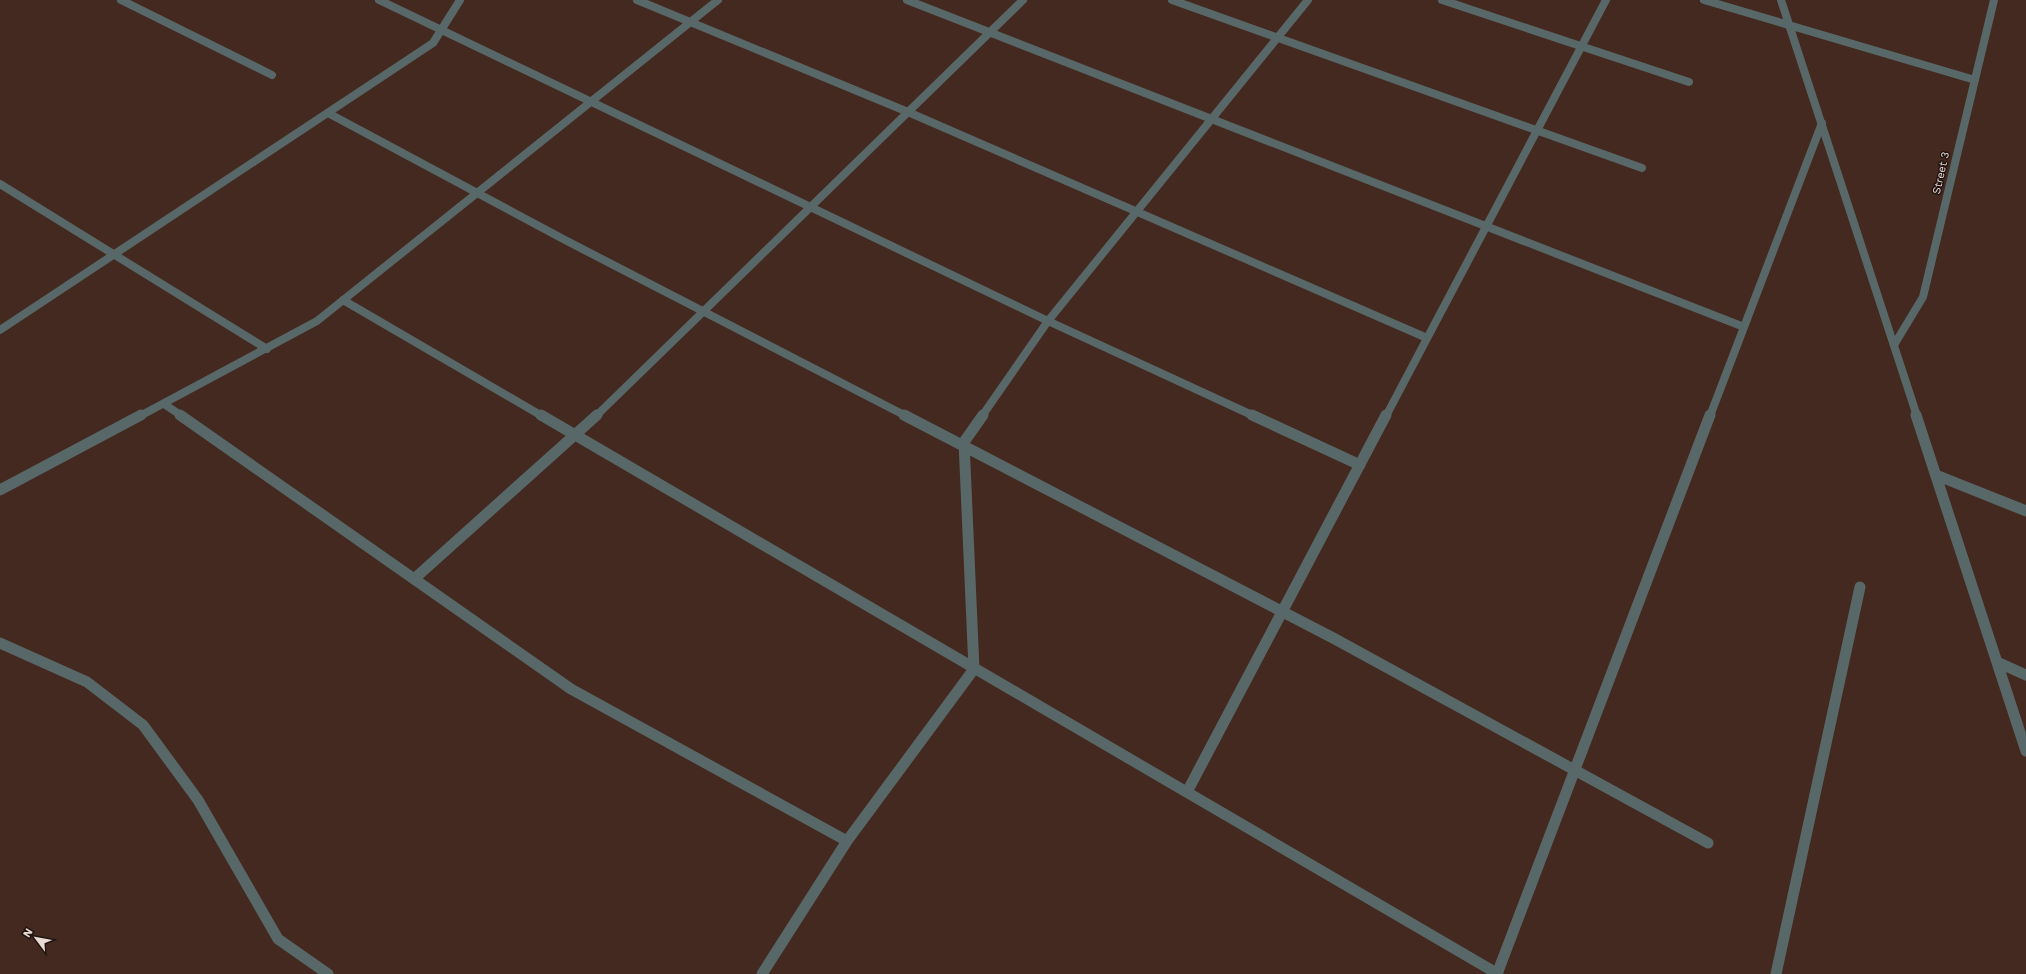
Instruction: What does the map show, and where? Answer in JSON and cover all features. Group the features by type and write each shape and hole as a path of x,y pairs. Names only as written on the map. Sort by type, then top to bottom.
{"street":[{"path":"121,0 272,75"},
{"path":"379,0 1048,321 1360,466"},
{"path":"0,330 433,43 460,0"},
{"path":"637,0 908,112 1427,338"},
{"path":"0,490 267,350 317,321 718,0"},
{"path":"907,0 1744,328"},
{"path":"414,579 576,436 1023,0"},
{"path":"1172,0 1642,168"},
{"path":"762,974 847,840 974,668 964,442 1048,321 1308,0"},
{"path":"1442,0 1689,82"},
{"path":"1187,792 1606,0"},
{"path":"1704,0 1975,80"},
{"path":"1782,0 2026,751"},
{"name":"Street 3","path":"1894,345 1923,297 1994,0"},
{"path":"328,113 476,194 1283,611 1574,772 1708,843"},
{"path":"343,300 1497,974 1822,123"},
{"path":"0,184 267,350"},
{"path":"164,404 571,689 847,840"},
{"path":"1936,475 2026,511"},
{"path":"1776,974 1860,587"},
{"path":"0,643 87,682 143,725 198,800 278,939 328,974"},
{"path":"1997,662 2026,675"}]}
